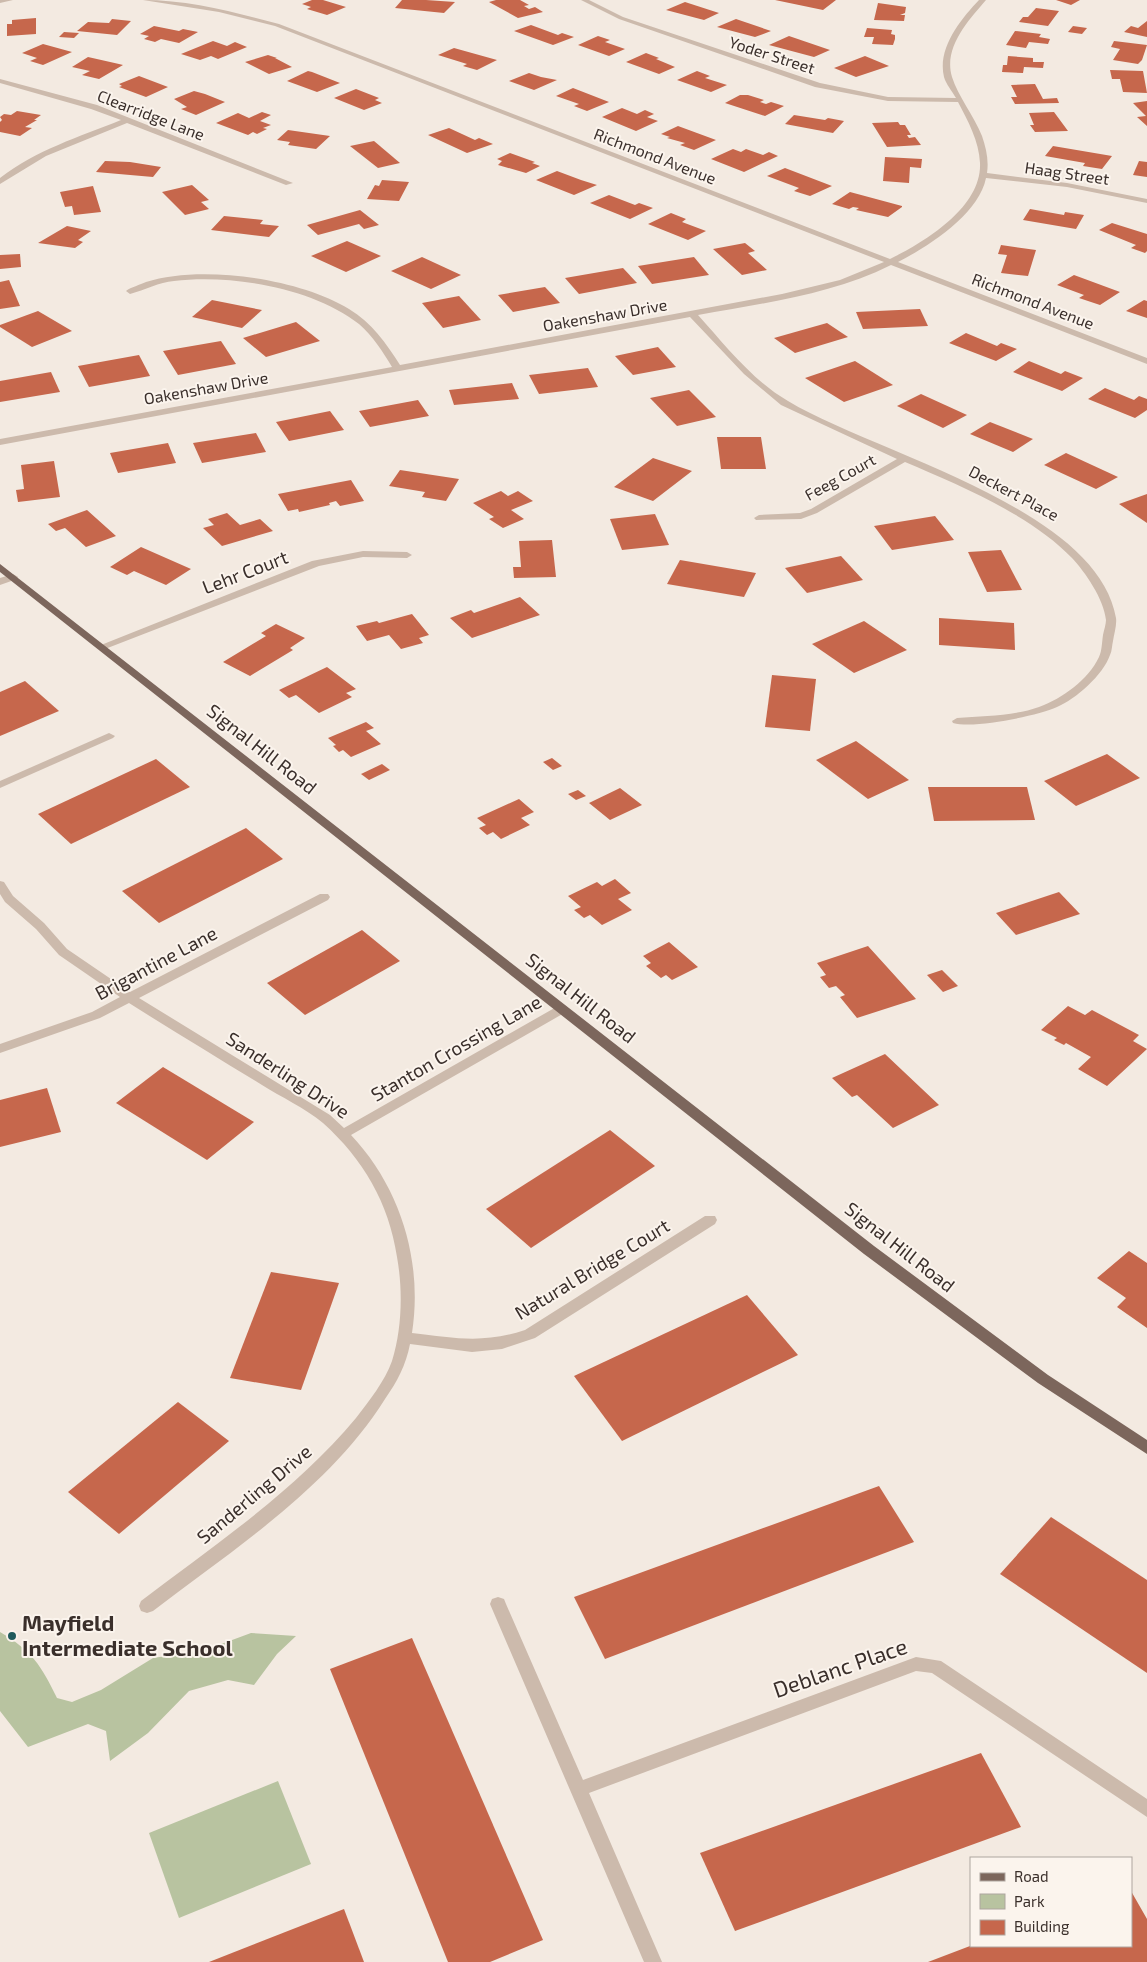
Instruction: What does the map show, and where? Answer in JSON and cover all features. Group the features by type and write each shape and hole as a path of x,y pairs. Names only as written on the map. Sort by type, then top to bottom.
{"main road":[{"name":"Signal Hill Road","path":"0,567 943,1306 1043,1379 1147,1448"}],"street":[{"path":"0,1 10,0"},
{"name":"Richmond Avenue","path":"146,0 219,10 277,26 1147,361"},
{"name":"Yoder Street","path":"584,0 621,18 818,85 888,99 960,100"},
{"name":"Oakenshaw Drive","path":"0,442 692,314 820,288 863,275 889,263 950,224 972,201 980,188 983,175 982,153 977,134 948,77 949,48 963,22 983,0"},
{"name":"Clearridge Lane","path":"0,80 73,100 289,183"},
{"path":"0,182 36,159 126,120"},
{"name":"Haag Street","path":"983,175 1066,185 1147,201"},
{"path":"130,291 156,282 193,277 239,280 295,291 332,304 363,322 380,339 397,368"},
{"name":"Deckert Place","path":"692,314 756,382 784,403 963,482 1045,524 1070,543 1091,564 1104,582 1112,599 1116,621 1110,646 1085,686 1068,698 1045,709 1019,716 958,721"},
{"name":"Feeg Court","path":"759,518 801,516 814,511 905,458"},
{"name":"Lehr Court","path":"101,647 316,563 363,554 408,555"},
{"path":"0,582 13,577"},
{"path":"0,785 109,736"},
{"name":"Sanderling Drive","path":"0,884 9,899 40,926 63,952 128,997 325,1118 344,1134 378,1178 397,1220 406,1262 408,1298 404,1338 394,1373 360,1423 325,1462 285,1499 147,1606"},
{"name":"Brigantine Lane","path":"0,1049 96,1015 324,897"},
{"name":"Stanton Crossing Lane","path":"344,1134 562,1009"},
{"name":"Natural Bridge Court","path":"404,1338 472,1346 502,1343 530,1334 710,1220"},
{"path":"498,1604 654,1962"},
{"name":"Deblanc Place","path":"578,1789 916,1664 935,1666 1147,1809"}],"green space":[{"path":"0,1632 28,1653 46,1676 57,1698 72,1702 101,1690 153,1658 186,1653 224,1643 251,1633 296,1636 277,1654 254,1685 228,1680 189,1691 148,1733 110,1761 106,1731 88,1724 28,1747 0,1711"},
{"path":"278,1781 311,1864 179,1918 149,1833"}],"building":[{"path":"312,0 323,0 346,7 327,15 307,9 311,7 302,4"},
{"path":"402,0 455,2 444,13 395,8"},
{"path":"496,0 520,0 529,5 524,6 529,9 535,7 543,12 518,18 489,2"},
{"path":"775,0 836,0 823,10"},
{"path":"1056,0 1080,0 1071,5"},
{"path":"685,2 719,13 704,20 666,10"},
{"path":"878,3 906,7 905,13 900,15 905,15 904,21 874,20"},
{"path":"1036,8 1059,11 1048,26 1019,22 1023,17 1028,17"},
{"path":"36,18 36,34 7,36 7,24 12,24 12,20"},
{"path":"112,19 131,21 117,35 77,31 88,22 109,23"},
{"path":"736,19 771,31 755,37 717,27"},
{"path":"1147,21 1147,37 1124,32 1131,26 1138,28"},
{"path":"531,25 558,35 562,33 574,37 553,45 514,31"},
{"path":"154,26 179,31 183,29 198,32 179,43 161,39 155,42 144,39 149,36 140,34"},
{"path":"1073,26 1087,28 1082,34 1068,32"},
{"path":"867,28 892,30 891,34 895,35 893,45 872,44 874,37 864,37"},
{"path":"1015,31 1041,34 1039,37 1050,39 1048,44 1029,42 1026,48 1006,45"},
{"path":"64,32 79,33 74,38 59,37"},
{"path":"598,36 610,40 605,42 625,49 609,56 578,45"},
{"path":"789,36 830,50 814,57 769,45"},
{"path":"213,41 227,46 235,42 247,47 218,59 211,56 200,60 181,54"},
{"path":"1114,41 1147,45 1142,60 1138,64 1113,60 1120,49 1111,47"},
{"path":"43,44 72,52 43,65 30,61 37,58 22,53"},
{"path":"454,48 497,60 477,70 463,66 467,64 438,55"},
{"path":"646,53 675,67 659,74 626,62"},
{"path":"268,55 292,67 269,74 245,62"},
{"path":"865,56 889,66 856,77 834,68"},
{"path":"1008,56 1033,58 1033,62 1044,62 1043,68 1024,67 1023,73 1002,72 1003,65 1007,65"},
{"path":"88,57 123,65 99,79 82,75 90,71 72,67"},
{"path":"1110,70 1143,71 1147,93 1123,92 1120,79 1112,79"},
{"path":"308,71 340,83 317,92 287,81"},
{"path":"697,71 710,76 705,78 727,85 711,92 677,80"},
{"path":"529,73 557,80 534,90 509,81"},
{"path":"139,76 168,87 146,97 119,87 122,86 119,84"},
{"path":"1035,84 1043,99 1057,98 1059,103 1015,104 1011,97 1017,97 1011,85"},
{"path":"573,88 609,102 587,111 574,106 579,104 556,96"},
{"path":"356,89 379,98 375,100 382,103 364,110 334,98"},
{"path":"194,91 225,102 196,115 181,109 187,107 174,99"},
{"path":"740,95 748,95 764,100 760,102 766,104 771,102 784,106 765,116 725,103"},
{"path":"1147,101 1147,126 1137,117 1146,116 1133,103"},
{"path":"622,108 637,114 645,110 654,114 647,117 658,121 636,131 602,117"},
{"path":"17,111 41,115 34,120 37,120 25,127 32,128 20,136 0,132 0,122 2,120 0,117 4,114 11,115"},
{"path":"262,112 271,115 260,121 271,125 263,128 267,129 257,134 253,132 248,135 216,123 238,113 249,118"},
{"path":"1054,112 1068,131 1035,132 1030,125 1034,125 1029,113"},
{"path":"794,115 844,121 833,133 785,124"},
{"path":"898,122 900,125 905,125 911,135 907,135 909,138 915,137 921,145 887,147 872,123"},
{"path":"678,126 716,140 694,150 680,145 685,143 667,138 670,137 661,134"},
{"path":"449,128 475,140 479,138 493,144 467,153 428,135"},
{"path":"288,130 330,136 316,149 288,145 290,142 277,140"},
{"path":"374,141 400,163 378,168 350,146"},
{"path":"1053,146 1112,156 1102,169 1083,166 1085,163 1045,156"},
{"path":"733,149 741,152 746,149 763,155 769,152 778,156 744,172 711,159"},
{"path":"510,153 535,162 532,163 540,166 526,173 498,165 502,161 497,159"},
{"path":"885,157 922,159 921,168 910,167 909,183 883,181"},
{"path":"105,161 130,162 161,167 153,177 96,172"},
{"path":"1139,161 1147,162 1147,177 1133,175"},
{"path":"785,168 832,186 810,196 794,191 799,188 767,176"},
{"path":"557,171 597,185 574,195 536,180"},
{"path":"382,180 409,182 399,201 367,199 375,185 379,186"},
{"path":"192,185 209,200 201,202 209,209 185,215 162,192"},
{"path":"93,186 101,212 74,215 72,206 65,207 60,192"},
{"path":"850,192 902,207 888,217 856,210 859,208 853,207 849,209 832,204"},
{"path":"609,195 635,205 639,203 653,208 630,219 590,203"},
{"path":"1030,209 1064,215 1065,212 1084,215 1076,229 1023,220"},
{"path":"360,210 379,225 364,229 359,224 318,235 307,225"},
{"path":"671,213 686,219 682,222 706,231 688,240 648,224"},
{"path":"224,216 263,220 260,224 279,226 269,237 211,230"},
{"path":"1112,223 1147,234 1147,251 1145,253 1131,248 1136,245 1099,230"},
{"path":"67,226 91,231 78,240 83,242 75,248 38,243"},
{"path":"347,241 381,256 346,272 311,256"},
{"path":"745,243 755,251 748,253 767,270 742,275 713,249"},
{"path":"1001,245 1036,250 1028,276 1001,273 1007,255 998,254"},
{"path":"20,254 21,267 0,269 0,255"},
{"path":"422,257 461,275 431,289 391,271"},
{"path":"694,257 709,275 652,284 638,266"},
{"path":"623,268 637,283 579,294 565,278"},
{"path":"1074,275 1120,292 1100,305 1079,298 1084,295 1057,285"},
{"path":"9,280 20,306 0,309 0,282"},
{"path":"545,287 560,303 513,312 498,295"},
{"path":"459,296 481,320 443,328 422,303"},
{"path":"212,300 262,310 242,328 192,317"},
{"path":"1144,300 1147,301 1147,318 1126,311"},
{"path":"920,309 928,326 863,329 856,312"},
{"path":"38,311 72,331 32,347 0,327 0,325"},
{"path":"296,322 320,341 266,357 243,338"},
{"path":"827,323 848,337 795,353 774,338"},
{"path":"966,333 997,346 1001,343 1017,349 996,361 949,343"},
{"path":"221,341 236,364 178,375 163,351"},
{"path":"658,347 676,367 633,375 615,356"},
{"path":"139,355 150,376 89,387 78,366"},
{"path":"855,361 893,385 844,402 805,378"},
{"path":"1029,361 1061,374 1065,371 1083,378 1062,391 1013,372"},
{"path":"588,368 598,387 539,394 529,375"},
{"path":"51,372 60,392 0,402 0,381"},
{"path":"512,383 519,399 454,405 449,390"},
{"path":"1105,388 1134,400 1139,396 1147,399 1147,410 1135,418 1088,399"},
{"path":"689,390 716,417 677,426 650,398"},
{"path":"921,394 967,415 943,428 897,406"},
{"path":"418,400 429,416 370,427 359,411"},
{"path":"330,411 344,430 289,441 276,422"},
{"path":"990,422 1033,439 1013,452 970,434"},
{"path":"256,433 266,452 202,463 193,443"},
{"path":"717,437 761,437 766,469 721,469"},
{"path":"168,443 176,463 118,473 110,453"},
{"path":"1066,453 1118,477 1096,489 1044,465"},
{"path":"653,458 692,471 653,501 614,487"},
{"path":"54,461 60,497 18,502 16,490 24,489 21,465"},
{"path":"400,470 459,479 446,501 422,497 425,492 389,486"},
{"path":"351,480 364,501 340,506 336,501 329,503 330,505 299,512 298,509 288,511 278,494"},
{"path":"501,491 508,496 518,491 533,501 511,510 524,519 503,528 489,519 494,517 473,503"},
{"path":"1147,494 1147,523 1119,504"},
{"path":"87,510 116,536 86,547 65,528 56,531 48,524"},
{"path":"227,513 240,525 260,519 273,531 222,546 203,528 214,525 208,519"},
{"path":"655,514 669,545 622,550 610,519"},
{"path":"935,516 954,540 892,550 874,526"},
{"path":"552,540 556,577 514,578 513,567 521,567 519,541"},
{"path":"141,547 191,569 166,585 134,571 127,575 110,567"},
{"path":"1001,550 1022,590 987,592 968,552"},
{"path":"841,556 863,580 807,593 785,568"},
{"path":"680,560 756,573 744,597 667,584"},
{"path":"520,597 540,615 472,638 450,618 471,610 474,613"},
{"path":"412,614 429,635 419,638 423,643 401,649 389,635 367,641 356,626 377,621 379,623"},
{"path":"939,618 1014,623 1015,650 939,645"},
{"path":"864,621 907,650 854,673 812,644"},
{"path":"276,624 305,638 290,648 293,650 250,676 223,662 266,636 261,633"},
{"path":"327,667 356,689 346,693 352,697 319,713 296,695 289,698 279,690"},
{"path":"772,675 816,679 810,731 765,727"},
{"path":"25,681 59,711 0,736 0,692"},
{"path":"366,722 374,728 366,731 381,744 351,757 343,750 339,752 333,746 336,745 328,738"},
{"path":"856,741 909,780 868,799 816,760"},
{"path":"1107,754 1140,778 1076,806 1044,781"},
{"path":"552,758 562,766 553,770 543,762"},
{"path":"156,759 190,787 71,844 38,814"},
{"path":"382,764 390,770 369,780 361,774"},
{"path":"928,787 1027,787 1035,820 934,821"},
{"path":"620,788 642,805 610,820 589,803"},
{"path":"578,790 586,796 576,800 568,794"},
{"path":"519,799 534,812 521,818 530,825 501,839 493,832 487,835 479,828 486,825 477,818"},
{"path":"246,828 283,859 159,923 122,891"},
{"path":"615,879 631,893 618,899 632,910 602,925 590,915 584,918 574,910 581,907 568,896 597,882 602,886"},
{"path":"1059,892 1080,914 1016,935 996,913"},
{"path":"362,930 400,961 305,1015 267,983"},
{"path":"669,942 698,967 672,980 666,975 661,978 646,966 651,963 643,956"},
{"path":"868,946 916,999 857,1018 840,997 845,995 836,986 829,988 820,977 826,975 817,963"},
{"path":"942,970 958,986 943,992 927,975"},
{"path":"1068,1006 1085,1015 1092,1010 1139,1035 1133,1041 1147,1049 1107,1086 1078,1069 1091,1057 1066,1043 1064,1045 1054,1040 1057,1038 1041,1030"},
{"path":"885,1054 939,1105 893,1128 857,1095 852,1097 832,1078"},
{"path":"163,1067 254,1122 207,1160 116,1103"},
{"path":"47,1088 61,1132 0,1147 0,1100"},
{"path":"610,1130 655,1166 531,1248 486,1209"},
{"path":"1129,1251 1147,1263 1147,1328 1117,1307 1126,1298 1097,1278"},
{"path":"271,1272 339,1283 301,1390 230,1378"},
{"path":"747,1295 798,1355 622,1441 574,1376"},
{"path":"178,1402 229,1441 119,1534 68,1492"},
{"path":"879,1486 914,1542 605,1659 574,1597"},
{"path":"1051,1517 1147,1580 1147,1673 1000,1574"},
{"path":"412,1638 543,1940 490,1962 448,1962 330,1669"},
{"path":"981,1753 1021,1827 735,1931 700,1853"},
{"path":"1132,1893 1147,1919 1147,1962 928,1962 970,1946 1132,1947"},
{"path":"344,1909 364,1962 209,1962"}],"place":[{"name":"Mayfield Intermediate School","path":"12,1636"}]}
